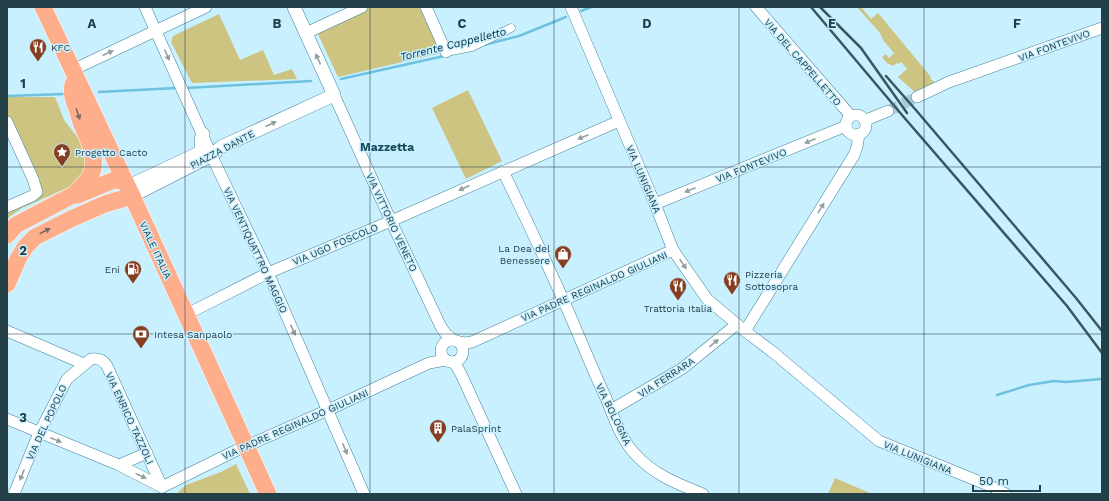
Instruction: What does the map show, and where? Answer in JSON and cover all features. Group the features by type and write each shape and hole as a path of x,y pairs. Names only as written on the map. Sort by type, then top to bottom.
{"main road":[{"name":"VIALE ITALIA","path":"43,7 144,222 268,494"},
{"path":"7,235 16,225 73,195 88,179 93,170 94,164 89,140 82,126 75,104 72,87 73,72"},
{"path":"7,284 22,252 35,236 105,204 128,188 114,180 78,195 73,195"},
{"path":"105,204 134,216 144,222"}],"street":[{"name":"VIA VENTIQUATTRO MAGGIO","path":"144,7 268,273 364,494"},
{"path":"73,72 81,66 206,7"},
{"name":"VIA VITTORIO VENETO","path":"294,7 516,494"},
{"path":"306,34 362,7"},
{"path":"426,7 446,52 472,46 512,28"},
{"name":"VIA LUNIGIANA","path":"571,7 655,204 673,250 707,300 774,353 879,441 993,487 1006,494"},
{"name":"VIA DEL CAPPELLETTO","path":"756,7 849,121"},
{"name":"VIA FONTEVIVO","path":"917,96 949,82 1102,28"},
{"name":"PIAZZA DANTE","path":"128,188 212,155 221,147 334,95"},
{"path":"866,120 888,111"},
{"path":"857,114 866,120 866,127 862,133 853,134 850,132 849,121 857,114"},
{"name":"VIA UGO FOSCOLO","path":"191,312 268,273 619,121"},
{"name":"VIA FONTEVIVO","path":"655,204 849,121"},
{"path":"7,122 33,179 37,192 32,196 7,207"},
{"name":"PIAZZA DANTE","path":"128,188 197,154 201,151 203,134"},
{"path":"741,328 854,155 859,134"},
{"path":"503,171 564,300"},
{"name":"VIA PADRE REGINALDO GIULIANI","path":"162,490 246,446 429,363 466,343 472,342 673,250"},
{"name":"VIA BOLOGNA","path":"564,300 610,409 625,440 635,454 657,474 672,482 703,494"},
{"name":"VIA FERRARA","path":"610,409 682,368 741,328"},
{"name":"VIA ENRICO TAZZOLI","path":"7,331 88,362 99,359 104,362 147,453 162,490"},
{"name":"VIA DEL POPOLO","path":"14,494 39,433 67,379 88,362"},
{"path":"598,391 610,409"},
{"path":"7,419 119,465 162,490"},
{"path":"119,465 147,453"}],"shaded area":[{"path":"372,7 420,7 441,53 338,77 317,32"},
{"path":"857,7 861,7 871,19 878,13 936,84 917,94 898,77 907,69 901,62 893,66 887,63 882,57 886,54 889,58 894,53 883,40 880,33"},
{"path":"219,14 240,60 263,50 274,75 292,69 297,79 192,83 171,42 173,36"},
{"path":"468,90 502,161 466,179 432,108"},
{"path":"7,97 55,97 64,120 85,147 88,162 84,175 74,185 22,208 9,217 7,221 7,211 34,199 10,120 7,116"},
{"path":"236,464 250,494 178,494 179,491 186,485 221,472"},
{"path":"835,478 872,494 828,494"}],"waterway":[{"name":"Torrente Cappelletto","path":"581,11 591,7"},
{"name":"Torrente Cappelletto","path":"484,45 519,36 566,17"},
{"name":"Torrente Cappelletto","path":"341,79 444,56"},
{"name":"Torrente Cappelletto","path":"187,88 311,81"},
{"name":"Torrente Cappelletto","path":"99,92 176,88"},
{"name":"Torrente Cappelletto","path":"7,96 64,94"},
{"path":"997,395 1029,385 1054,381 1066,382 1101,379"}],"tunnel":[{"path":"888,111 917,97"}],"railway":[{"path":"811,7 1067,306 1102,353"},
{"path":"820,7 861,48 907,113"},
{"path":"886,76 1076,298 1102,331"}],"place":[{"name":"KFC","path":"38,62"},
{"name":"Progetto Cacto","path":"62,167"},
{"name":"La Dea del Benessere","path":"563,269"},
{"name":"Eni","path":"133,284"},
{"name":"Pizzeria Sottosopra","path":"732,295"},
{"name":"Trattoria Italia","path":"678,301"},
{"name":"Intesa Sanpaolo","path":"141,349"},
{"name":"PalaSprint","path":"438,443"}],"district":[{"name":"Mazzetta","path":"387,147"}]}
